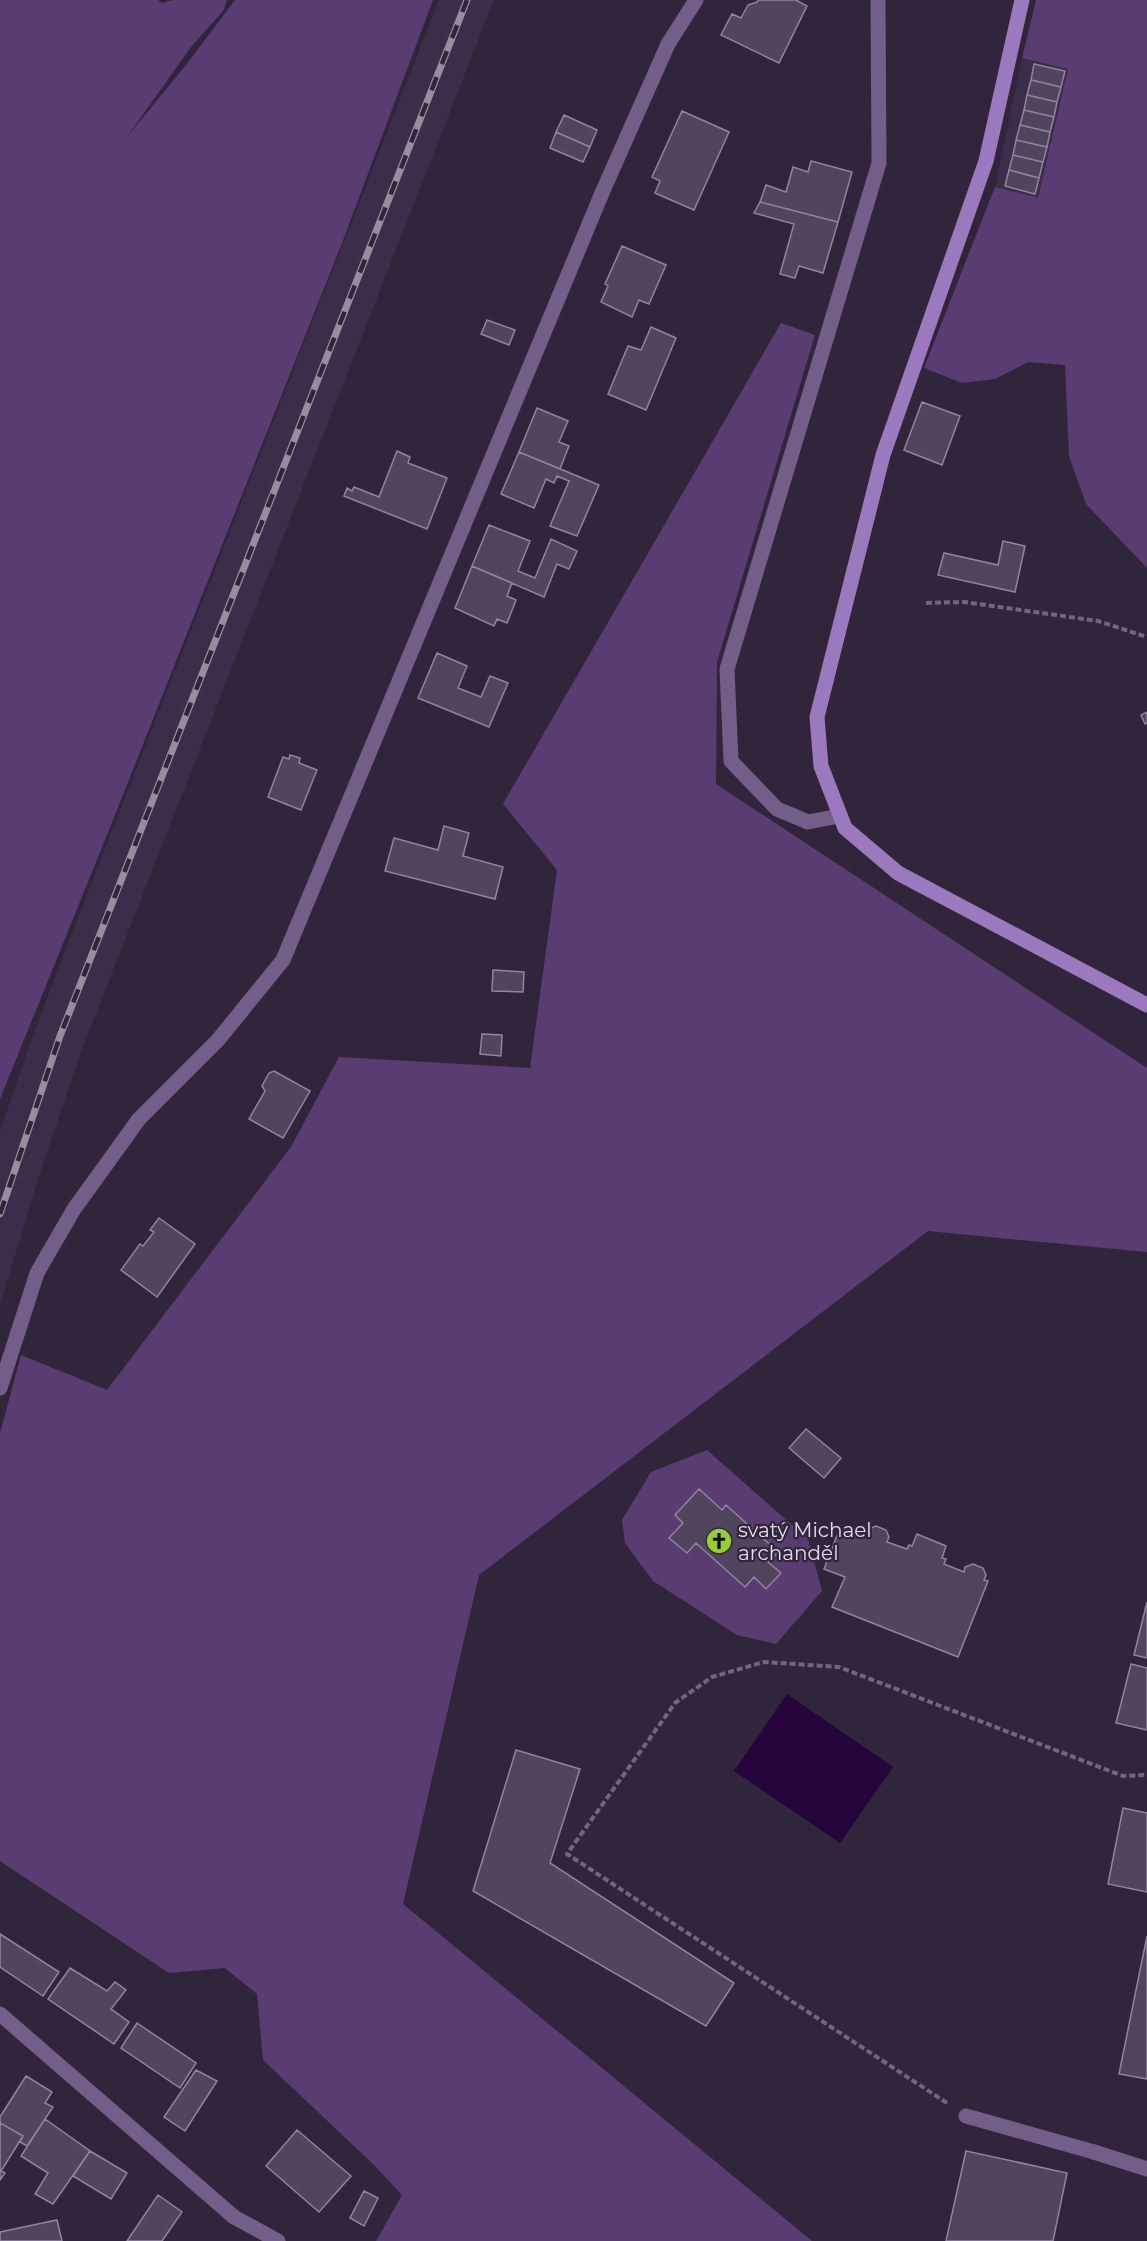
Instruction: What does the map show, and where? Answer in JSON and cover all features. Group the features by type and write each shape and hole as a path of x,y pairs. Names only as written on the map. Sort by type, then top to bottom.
{"street":[{"path":"0,1388 37,1274 74,1209 139,1119 218,1040 283,960 602,193 668,44 696,0"},
{"path":"839,816 808,822 777,809 731,760 727,669 879,163 878,0"},
{"path":"1022,0 986,161 883,455 818,717 821,766 845,828 898,873 1147,1005"},
{"path":"0,2014 234,2217 278,2241"},
{"path":"966,2116 1147,2169"}],"path":[{"path":"926,603 964,602 1098,621 1147,637"},
{"path":"966,2116 567,1854 675,1703 712,1677 764,1662 839,1667 1124,1776 1147,1775"}],"shaded area":[{"path":"0,0 158,0 162,3 173,0 227,0 223,11 191,47 127,137 235,0 433,0 342,243 0,1099"},
{"path":"439,0 494,0 84,1044 43,1164 0,1304 0,1131 36,1027 86,897"},
{"path":"1036,0 1147,0 1147,568 1086,504 1069,456 1065,365 1028,362 995,379 962,383 924,368 995,187 1038,198 1068,69 1022,58"},
{"path":"1022,58 1068,69 1038,199 995,187"},
{"path":"781,323 815,335 717,662 716,784 1147,1068 1147,1252 928,1231 479,1575 403,1904 812,2241 376,2241 402,2195 373,2164 263,2060 257,1994 225,1968 169,1973 0,1861 0,1433 21,1355 107,1390 291,1147 339,1057 530,1068 557,870 503,804"},
{"path":"707,1450 808,1539 822,1591 776,1644 737,1635 653,1581 625,1543 622,1520 651,1472","holes":["699,1489 722,1510 726,1505 777,1551 768,1562 781,1573 767,1589 754,1577 745,1587 696,1543 687,1553 670,1538 683,1523 675,1515"]},
{"path":"787,1694 893,1767 840,1843 734,1771"}],"building":[{"path":"759,0 796,0 807,6 779,63 721,35 732,14 741,18 748,5"},
{"path":"1034,64 1065,71 1061,87 1031,80"},
{"path":"1031,80 1061,87 1057,102 1027,95"},
{"path":"1027,95 1057,102 1054,117 1024,110"},
{"path":"1024,110 1054,117 1050,132 1020,125"},
{"path":"682,111 729,132 694,210 655,193 660,181 652,177"},
{"path":"564,115 597,130 590,147 556,132"},
{"path":"1020,125 1050,132 1047,147 1016,140"},
{"path":"556,132 590,147 583,162 550,148"},
{"path":"1016,140 1047,147 1043,162 1013,155"},
{"path":"1013,155 1043,162 1039,178 1009,170"},
{"path":"811,161 852,172 838,222 760,202 766,185 786,192 793,167 808,172"},
{"path":"1009,170 1039,178 1035,194 1005,186"},
{"path":"760,202 838,222 823,273 799,266 795,278 780,274 794,224 754,213"},
{"path":"622,246 666,265 649,304 639,300 632,317 601,302 608,286 605,284"},
{"path":"487,320 515,330 509,345 481,334"},
{"path":"651,327 676,338 646,410 608,394 628,346 641,350"},
{"path":"922,402 960,416 942,465 904,450"},
{"path":"537,408 568,421 559,442 569,446 560,469 519,452"},
{"path":"397,451 410,457 408,463 447,478 427,529 344,496 347,488 352,491 354,487 379,497"},
{"path":"519,452 599,485 577,536 550,526 569,481 557,476 554,483 546,479 534,508 501,494"},
{"path":"489,525 530,541 518,571 535,578 551,539 577,551 569,569 557,564 544,597 472,566"},
{"path":"1003,541 1025,546 1015,592 938,575 944,553 998,565"},
{"path":"472,566 512,583 507,596 516,600 507,623 497,619 494,626 455,608"},
{"path":"437,653 467,666 458,688 481,697 490,676 508,683 489,727 418,698"},
{"path":"1147,712 1147,723 1145,724 1141,715"},
{"path":"290,755 300,758 299,763 317,770 301,810 268,797 283,757 289,759"},
{"path":"444,826 469,833 463,856 503,867 495,899 385,871 394,838 438,850"},
{"path":"493,970 524,972 523,992 492,991"},
{"path":"482,1034 502,1035 501,1056 480,1054"},
{"path":"274,1071 310,1091 283,1138 249,1119 265,1091 262,1086 269,1073"},
{"path":"159,1218 195,1244 157,1297 121,1270 140,1244 143,1246 154,1232 150,1230"},
{"path":"806,1429 841,1458 824,1478 789,1448"},
{"name":"svatý Michael archanděl","path":"699,1489 722,1510 726,1505 778,1552 768,1562 781,1573 766,1589 754,1577 745,1587 696,1543 687,1553 669,1538 683,1523 675,1515"},
{"path":"876,1526 886,1530 889,1537 887,1542 907,1549 909,1545 912,1546 917,1534 946,1546 942,1558 946,1559 944,1564 964,1572 965,1567 973,1564 983,1568 986,1575 984,1580 988,1581 958,1657 832,1607 845,1577 824,1569 840,1528 861,1536 863,1532 867,1534 869,1529"},
{"path":"1147,1602 1147,1658 1134,1655"},
{"path":"1131,1664 1147,1668 1147,1730 1116,1723"},
{"path":"516,1750 580,1769 550,1863 734,1983 706,2026 473,1891"},
{"path":"1123,1808 1147,1813 1147,1892 1108,1884"},
{"path":"0,1934 59,1972 43,1996 0,1967"},
{"path":"1147,1936 1147,2079 1119,2074"},
{"path":"70,1968 107,1991 115,1982 126,1990 111,2009 129,2022 114,2044 48,1999"},
{"path":"137,2023 196,2063 180,2088 121,2048"},
{"path":"196,2070 217,2081 185,2131 164,2117"},
{"path":"26,2076 52,2092 45,2103 53,2107 27,2146 20,2142 23,2136 0,2123 0,2117"},
{"path":"45,2119 90,2151 53,2204 35,2194 48,2173 21,2156"},
{"path":"0,2123 23,2136 1,2171 5,2173 0,2180"},
{"path":"297,2130 351,2176 319,2212 266,2166"},
{"path":"90,2151 127,2173 111,2199 73,2176"},
{"path":"966,2151 1067,2173 1053,2241 946,2241"},
{"path":"364,2191 378,2198 364,2226 350,2218"},
{"path":"158,2195 182,2212 162,2241 127,2241"},
{"path":"57,2220 62,2241 0,2241 0,2232"}],"railway":[{"path":"0,1214 60,1036 467,0"}],"place":[{"name":"svatý Michael archanděl","path":"719,1541"}]}
